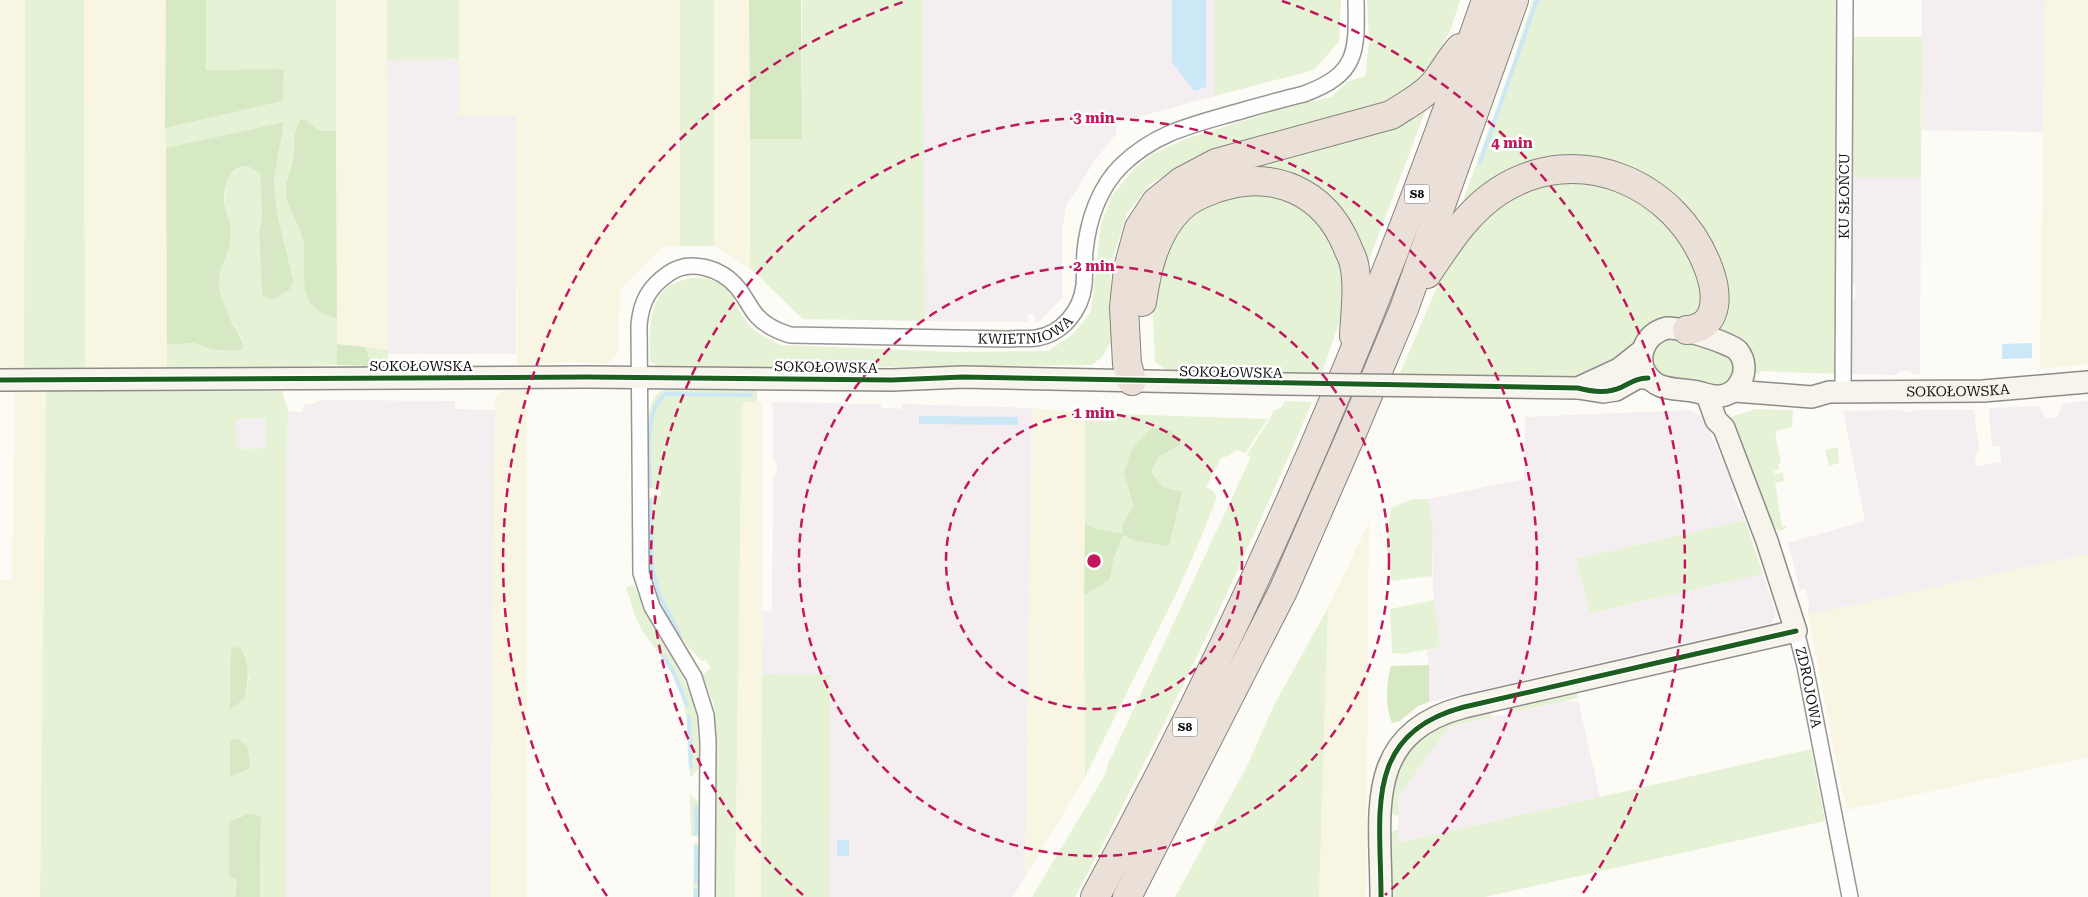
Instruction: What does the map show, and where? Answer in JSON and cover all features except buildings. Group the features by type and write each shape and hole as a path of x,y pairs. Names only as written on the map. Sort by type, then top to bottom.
{"highway":[{"name":"S8","path":"1095,897 1187,722 1274,542 1352,359 1426,168 1486,0"},
{"name":"S8","path":"1127,897 1282,591 1351,436 1404,308 1514,0"},
{"path":"1132,381 1127,364 1124,308 1128,268 1139,228 1156,202 1182,181 1216,164 1390,115 1416,99 1436,81 1476,27"},
{"path":"1404,308 1470,214 1491,197 1510,185 1534,175 1561,170 1582,170 1620,178 1637,185 1663,202 1688,228 1704,257 1711,276 1715,297 1714,308 1704,324 1696,330 1687,330"},
{"path":"1132,381 1141,363 1143,336 1142,306 1147,269 1160,234 1180,208 1202,193 1236,182 1264,181 1300,190 1325,209 1342,234 1354,264 1356,302 1352,359"}],"street":[{"name":"KWIETNIOWA","path":"707,897 708,740 706,714 694,677 652,607 641,573 639,325 643,301 656,283 671,271 692,266 711,268 737,286 757,316 777,331 790,335 1009,339 1037,338 1051,333 1075,313 1080,302 1084,286 1086,243 1092,216 1107,183 1121,166 1145,146 1168,133 1304,94 1336,79 1347,67 1353,52 1356,32 1356,0"},
{"name":"KU SŁOŃCU","path":"1836,392 1846,0"},
{"path":"1724,428 1727,420 1728,406 1736,387 1743,362 1733,346 1687,330 1671,327 1660,330 1651,336 1644,350 1642,362 1648,378 1659,387 1693,391 1718,397 1736,387"},
{"name":"SOKOŁOWSKA","path":"1578,388 1610,374 1644,350"},
{"name":"SOKOŁOWSKA","path":"0,380 640,377 892,380 962,378 1578,388 1588,391 1610,391 1637,378 1648,378"},
{"name":"SOKOŁOWSKA","path":"1736,387 1812,397 1836,392 1983,391 2088,382"},
{"name":"ZDROJOWA","path":"1707,395 1716,420 1724,428 1768,541 1796,631 1805,666 1850,897"},
{"path":"1381,897 1382,790 1387,768 1403,741 1429,719 1450,711 1796,631"}],"shaded area":[{"path":"0,0 25,0 24,369 0,369"},
{"path":"84,0 166,0 167,368 85,368"},
{"path":"336,0 387,0 388,350 337,344"},
{"path":"459,0 680,0 680,246 664,246 620,289 618,352 607,364 572,362 517,365 516,116 459,115"},
{"path":"714,0 749,0 750,268 714,246"},
{"path":"923,0 1215,0 1215,96 1116,123 1116,134 1095,160 1066,206 1062,230 1062,298 1038,323 1034,322 1034,314 1028,314 1027,322 925,321"},
{"path":"1922,0 2045,0 2043,132 1922,130"},
{"path":"2045,0 2088,0 2088,364 2040,369"},
{"path":"459,59 459,115 516,116 516,354 388,354 387,61"},
{"path":"1848,177 1921,177 1920,374 1912,374 1910,371 1899,371 1895,375 1846,374 1847,305 1856,297 1855,285 1848,283"},
{"path":"527,386 527,897 490,897 495,396 508,387"},
{"path":"15,391 46,391 40,897 0,897 0,580 12,580"},
{"path":"322,400 455,401 455,409 495,410 490,897 286,897 286,461 288,411 303,412 303,405 313,404"},
{"path":"2088,400 2088,554 1808,615 1809,605 1806,589 1800,590 1788,543 1865,521 1843,411 1974,410 1979,449 1975,458 1976,466 2002,462 1999,446 1992,447 1989,413 1991,408 2039,406 2046,418 2058,417 2062,404"},
{"path":"742,401 763,402 761,897 735,897"},
{"path":"772,402 881,404 881,408 902,409 902,404 1032,408 1025,878 1012,897 829,897 830,675 762,674 763,611 772,611 773,476 777,473 777,464 773,458"},
{"path":"1032,408 1085,413 1085,777 1025,878"},
{"path":"1690,410 1704,418 1736,491 1732,494 1745,520 1576,559 1590,613 1763,574 1776,613 1772,623 1429,702 1427,650 1440,647 1433,592 1433,529 1428,499 1524,479 1525,417"},
{"path":"265,418 266,448 236,449 236,419"},
{"path":"1369,522 1366,897 1319,897 1328,608"},
{"path":"2088,554 2088,757 1846,810 1808,615"},
{"path":"1568,700 1570,702 1578,700 1600,797 1398,843 1398,797 1449,727"}],"green space":[{"path":"25,0 84,0 85,368 24,369"},
{"path":"166,0 206,0 206,70 284,69 283,101 165,128"},
{"path":"206,0 336,0 336,131 319,131 307,120 296,126 294,158 287,180 292,211 303,237 306,291 321,312 337,319 337,365 263,368 167,368 167,345 194,343 212,350 226,351 243,339 223,303 218,279 227,254 229,230 224,192 225,185 233,172 240,168 248,167 260,174 262,218 259,232 262,294 267,298 275,298 283,293 292,280 277,213 274,180 284,122 166,148 165,128 283,101 284,69 205,70"},
{"path":"387,0 459,0 459,59 387,61"},
{"path":"680,0 714,0 714,246 680,246"},
{"path":"749,0 801,0 802,139 750,139"},
{"path":"802,0 923,0 925,321 803,319 750,268 750,139 802,139"},
{"path":"1215,0 1341,0 1339,42 1314,70 1215,96"},
{"path":"1367,0 1460,0 1451,29 1433,64 1420,81 1393,104 1192,161 1150,184 1127,214 1111,265 1111,342 1102,357 1092,365 773,368 664,367 657,366 650,361 651,322 657,300 664,291 674,284 697,277 712,280 726,288 747,323 760,334 780,345 952,352 1048,351 1072,335 1091,312 1101,224 1111,197 1134,169 1152,154 1186,139 1281,109 1331,97 1347,82 1365,76 1369,43"},
{"path":"1533,0 1841,0 1840,374 1761,371 1759,375 1715,332 1718,264 1595,162 1460,209 1510,71"},
{"path":"1849,37 1922,37 1921,177 1848,177"},
{"path":"1428,104 1366,268 1349,223 1221,173"},
{"path":"301,119 307,120 319,131 336,131 337,319 316,309 307,297 304,281 303,240 287,199 286,184 294,154 295,133"},
{"path":"284,122 274,180 277,213 293,280 290,289 273,300 266,298 262,294 259,232 262,218 260,174 249,167 240,167 231,174 225,190 224,197 231,237 219,277 219,284 220,293 241,339 243,349 235,351 212,350 194,343 167,345 166,148"},
{"path":"1538,183 1619,183 1694,248 1704,310 1631,348 1623,356 1577,379 1399,376 1448,261 1483,212"},
{"path":"1281,193 1310,210 1336,236 1346,277 1345,306 1321,375 1173,374 1155,362 1152,298 1161,254 1183,218 1215,197"},
{"path":"1672,336 1725,353 1730,358 1732,364 1732,378 1721,387 1672,381 1656,372 1651,357 1657,343"},
{"path":"337,344 365,347 369,358 369,366 337,365"},
{"path":"365,347 388,350 388,364 384,369 369,370 369,358"},
{"path":"666,389 757,390 757,402 742,402 735,897 714,897 715,714 713,702 702,675 711,668 706,660 702,661 670,623 654,588 650,569 647,500 654,496 661,496 661,490 647,487 647,432 652,403 658,394"},
{"path":"46,391 282,391 288,411 286,461 286,897 260,897 261,817 240,816 229,821 234,878 237,880 238,885 235,897 40,897","holes":["265,418 266,448 237,449 236,419","231,648 249,678 244,699 231,709"]},
{"path":"1285,401 1312,402 1228,590 1138,775 1075,897 1032,897 1106,773 1108,764 1251,457 1247,455 1273,411 1281,408"},
{"path":"1755,409 1793,410 1792,427 1775,431 1781,463 1778,465 1779,469 1774,471 1775,474 1783,472 1784,481 1775,483 1782,526 1787,526 1782,530 1771,528 1732,427 1731,417"},
{"path":"1085,413 1268,419 1245,453 1237,450 1221,458 1206,487 1213,491 1217,497 1198,545 1176,594 1085,777 1084,596 1110,579 1114,558 1123,535 1097,529 1085,523","holes":["1170,429 1180,444 1160,456 1151,471 1163,487 1123,524"]},
{"path":"1152,428 1170,429 1181,444 1160,456 1151,471 1163,487 1182,492 1169,546 1136,541 1123,535 1114,558 1110,579 1084,596 1085,523 1097,529 1123,534 1123,524 1133,505 1124,472 1132,449"},
{"path":"1838,447 1839,463 1829,466 1825,450"},
{"path":"1412,499 1428,499 1433,529 1432,576 1391,581 1386,542 1391,508"},
{"path":"1745,520 1763,574 1590,613 1576,559"},
{"path":"633,585 646,615 679,670 692,698 698,721 700,766 691,778 684,702 673,675 637,620 626,587"},
{"path":"1434,600 1440,647 1403,654 1392,653 1390,609"},
{"path":"1328,608 1319,897 1175,897 1246,768 1275,703"},
{"path":"240,647 246,660 248,672 247,685 244,699 230,710 231,648"},
{"path":"1429,665 1429,702 1418,706 1400,721 1392,723 1388,710 1387,694 1391,666"},
{"path":"762,674 830,675 829,897 761,897"},
{"path":"1576,689 1578,698 1511,713 1514,703"},
{"path":"1488,711 1493,717 1449,727 1398,797 1398,816 1390,813 1391,785 1409,748 1441,723"},
{"path":"239,739 247,746 250,763 248,769 230,777 230,740"},
{"path":"1811,749 1825,821 1485,897 1393,897 1392,859 1387,858 1389,833 1398,829 1398,843"},
{"path":"690,794 700,804 700,833 696,836 691,836"},
{"path":"248,814 261,816 260,897 235,897 237,880 229,876 229,821"},
{"path":"694,842 700,846 699,897 693,897"}],"water":[{"path":"1172,0 1206,0 1206,87 1194,91 1172,62"},
{"path":"2032,343 2032,358 2002,359 2002,344"},
{"path":"919,416 1018,417 1018,425 919,424"},
{"path":"837,840 849,840 849,856 837,856"}],"waterway":[{"path":"1480,163 1537,0"},
{"path":"650,486 649,437 651,423 659,401 666,394 751,395"},
{"path":"650,500 652,567 660,597 680,635"},
{"path":"663,656 673,671 687,705"},
{"path":"689,717 691,767"},
{"path":"696,808 696,834"},
{"path":"696,847 696,882"},
{"path":"696,890 696,897"}],"cycle path":[{"path":"0,380 587,377 892,380 963,377 1578,388 1600,392 1611,391 1648,378"},
{"path":"1381,897 1380,807 1384,781 1393,757 1408,736 1431,719 1464,707 1796,631"}]}
